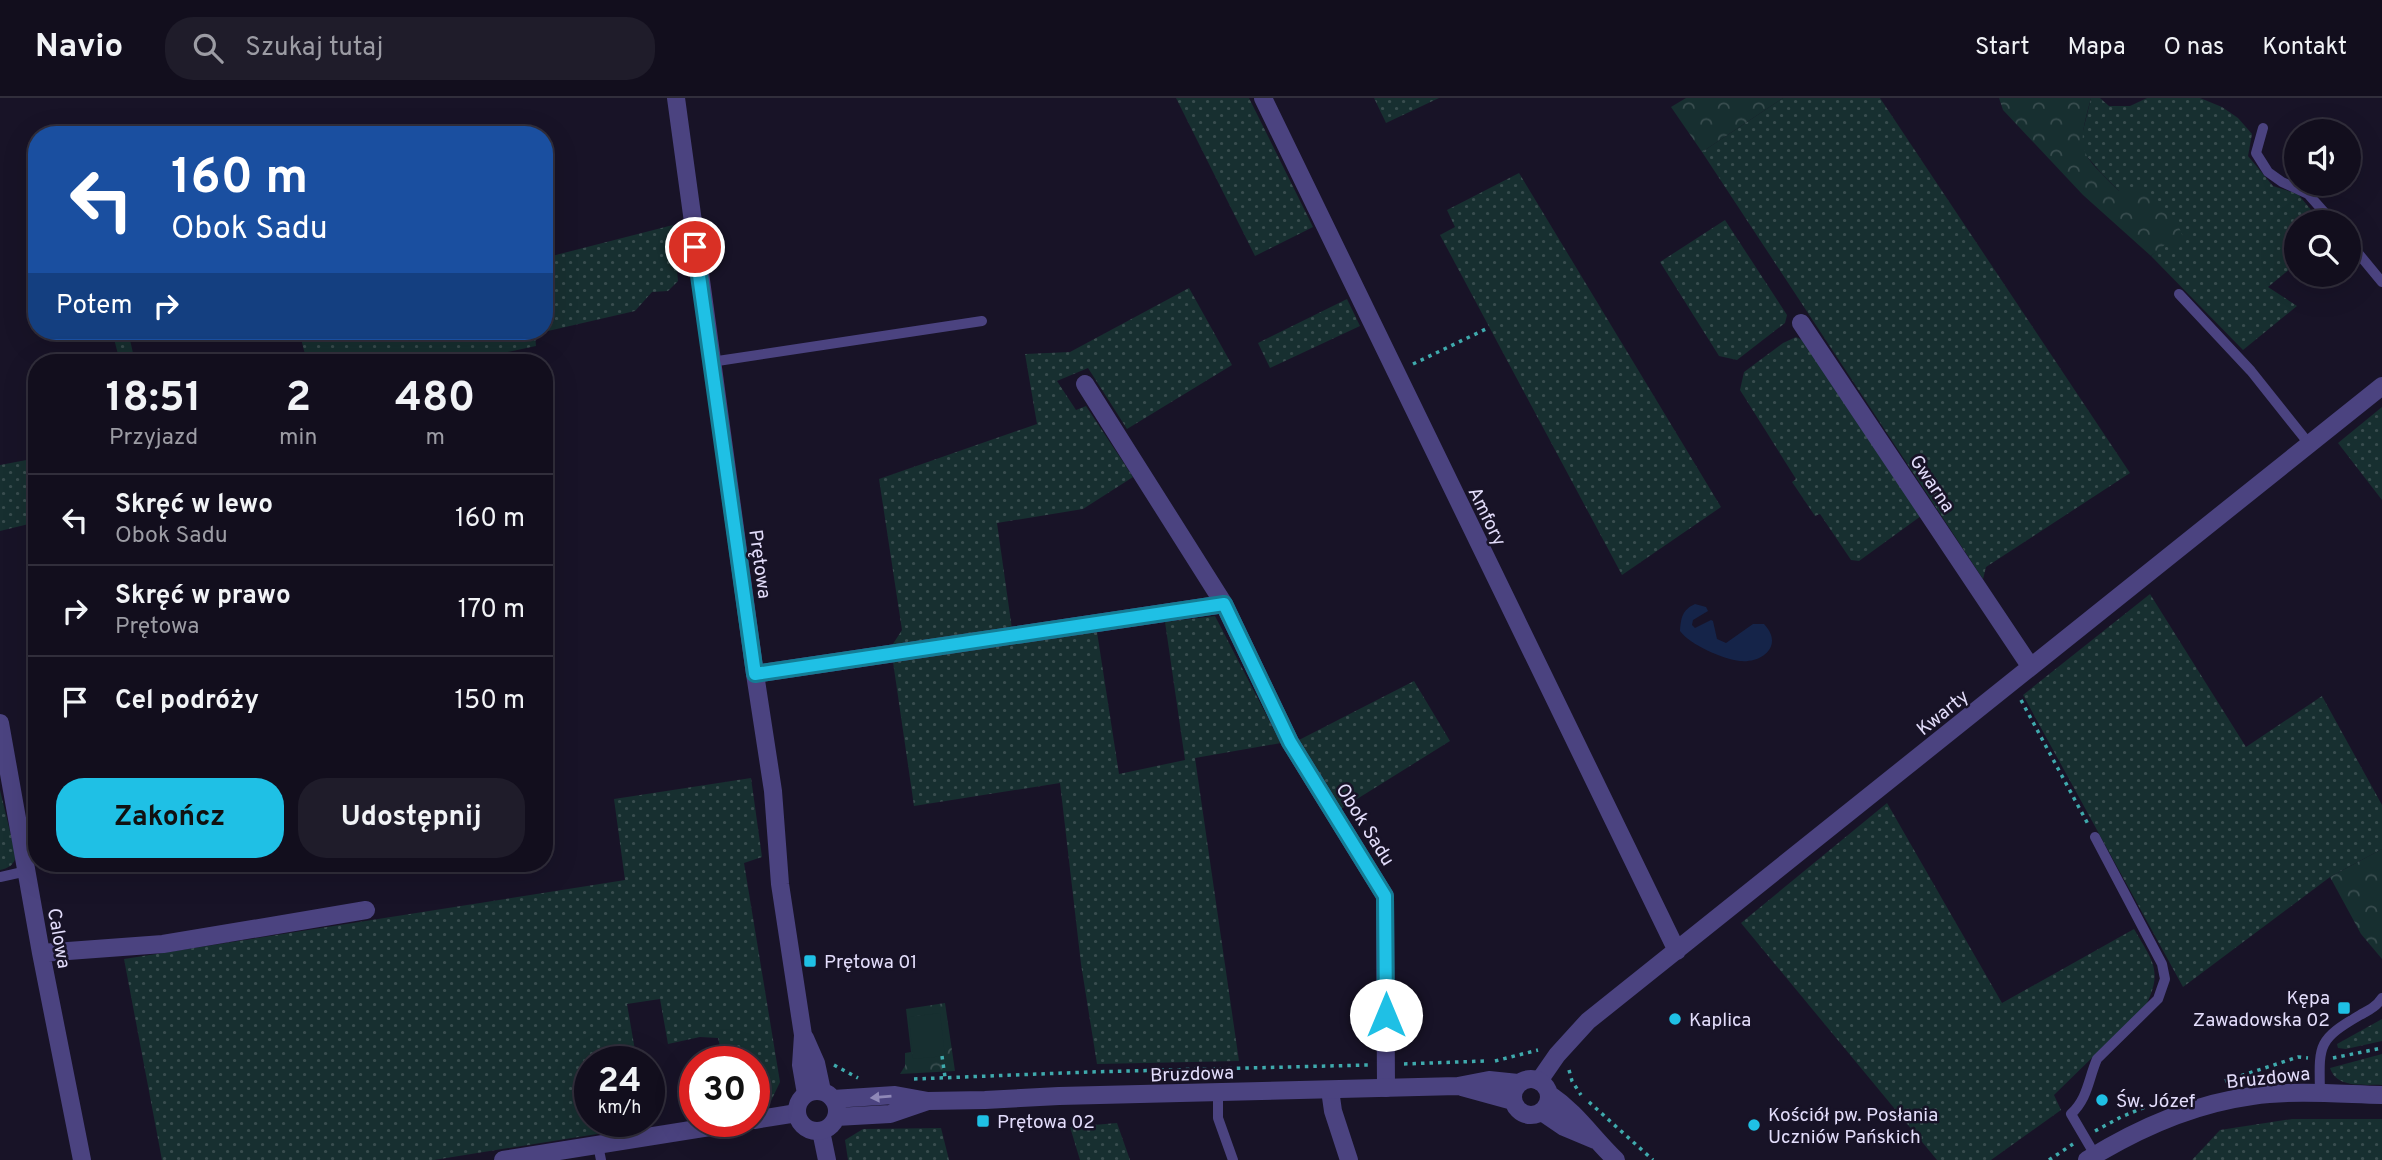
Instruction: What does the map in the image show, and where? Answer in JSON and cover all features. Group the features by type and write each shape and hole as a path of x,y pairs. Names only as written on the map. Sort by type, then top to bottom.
{"street":[{"name":"Prętowa","path":"676,98 773,790 780,884 803,1035 801,1065 820,1095"},
{"name":"Amfory","path":"1263,98 1677,951"},
{"name":"Gwarna","path":"1801,323 2030,666"},
{"name":"Obok Sadu","path":"1085,384 1224,604 1290,742 1385,896 1386,1088"},
{"name":"Kwarty","path":"1544,1087 1557,1055 1588,1021 2382,386"},
{"path":"755,674 1224,604"},
{"name":"Calowa","path":"0,723 78,1159"},
{"path":"41,953 163,944 366,910"},
{"path":"1544,1087 1549,1100 1542,1112 1537,1115 1525,1114 1516,1107 1516,1092 1530,1079 1544,1087 1574,1113 1595,1140 1616,1160"},
{"name":"Bruzdowa","path":"820,1095 895,1095 928,1101 1458,1086 1489,1080 1516,1092"},
{"path":"1330,1090 1333,1111 1349,1160"},
{"name":"Bruzdowa","path":"2091,1157 2153,1124 2194,1110 2253,1096 2319,1093 2382,1095"},
{"path":"820,1095 837,1108 836,1117 830,1127 821,1131 806,1128 797,1113 800,1100 820,1095"},
{"name":"Bruzdowa","path":"836,1117 890,1114 928,1101"},
{"path":"1542,1112 1564,1127 1595,1140"},
{"path":"770,1117 797,1113"},
{"path":"821,1131 827,1160"},
{"path":"503,1160 599,1152 679,1135"}],"lane":[{"path":"2263,128 2256,153 2268,172 2282,183 2308,194 2322,210"},
{"path":"2361,257 2382,282"},
{"path":"2179,294 2251,371 2310,445"},
{"path":"711,362 982,321"},
{"path":"2091,1157 2071,1114 2082,1104 2098,1059 2158,999 2165,979 2162,964 2095,837"},
{"path":"0,877 27,871"},
{"path":"2319,1093 2319,1058 2325,1041 2335,1030 2377,1006 2382,998"},
{"path":"1218,1093 1218,1118 1233,1160"}],"path":[{"path":"1395,373 1486,329"},
{"path":"2021,700 2095,837"},
{"path":"909,1079 1501,1061 1548,1047"},
{"path":"2329,1059 2382,1048"},
{"path":"942,1056 945,1077"},
{"path":"2236,1076 2262,1071 2298,1057 2309,1058"},
{"path":"826,1061 863,1080"},
{"path":"1567,1064 1572,1081 1581,1094 1653,1160"}],"green space":[{"path":"1176,98 1249,98 1313,227 1255,256"},
{"path":"1374,98 1439,98 1386,123"},
{"path":"1686,98 1783,98 1702,152 1671,107"},
{"path":"1783,98 1880,98 2130,473 1986,567 1983,579 1702,152"},
{"path":"1999,98 2091,98 2083,130 2084,150 2119,191 2141,191 2160,205 2178,225 2183,237 2178,251 2168,242 2151,256 2083,195 2003,110"},
{"path":"2091,98 2100,98 2109,106 2130,106 2147,98 2200,98 2222,107 2238,118 2252,134 2248,156 2273,186 2284,190 2284,196 2300,196 2311,210 2284,210 2284,274 2268,287 2297,306 2243,350 2151,256 2168,241 2178,250 2102,174 2084,153 2081,139"},
{"path":"1519,173 1721,507 1622,575 1440,235 1455,227 1447,210"},
{"path":"1725,220 1787,315 1785,323 1737,360 1719,356 1660,262"},
{"path":"673,225 678,281 668,291 652,292 635,311 553,330 553,256"},
{"path":"1189,288 1232,365 1127,429 1088,368 1057,381 1076,410 1086,406 1133,477 1083,509 997,523 1012,629 891,647 902,630 879,479 1037,424 1025,354 1070,352"},
{"path":"1347,299 1360,326 1270,368 1258,343"},
{"path":"1796,337 1808,343 1921,516 1859,561 1851,560 1820,514 1815,516 1792,482 1796,479 1740,390 1744,372 1783,343"},
{"path":"114,340 130,340 133,354 118,354"},
{"path":"301,340 536,340 536,346 498,354 305,354"},
{"path":"2382,407 2382,500 2338,443"},
{"path":"28,460 28,524 0,531 0,465"},
{"path":"2150,594 2246,747 2322,696 2382,805 2382,849 2330,877 2183,987 2023,695"},
{"path":"1215,616 1281,743 1195,758 1239,1061 1097,1064 1081,964 1060,783 914,806 893,662 1097,632 1119,774 1185,760 1165,622"},
{"path":"1414,681 1450,741 1341,809 1297,741"},
{"path":"751,778 762,857 744,863 780,1082 771,1101 770,1046 720,1046 718,1038 700,1037 668,1044 660,999 627,1004 634,1046 574,1046 574,1137 578,1137 434,1160 162,1160 124,959 625,880 614,799"},
{"path":"0,790 16,856 11,866 0,870"},
{"path":"1887,803 2002,1003 2134,929 2153,965 2154,983 2146,1005 2054,1095 2061,1110 1991,1160 1937,1160 1741,923"},
{"path":"2382,849 2382,959 2361,934 2330,877"},
{"path":"945,1003 955,1071 900,1074 905,1066 905,1053 911,1052 906,1009"},
{"path":"940,1013 945,1056 913,1059 909,1017"},
{"path":"2382,1019 2382,1041 2346,1049 2338,1048 2337,1044"},
{"path":"2382,1054 2382,1085 2345,1082 2334,1075 2330,1068"},
{"path":"2292,1119 2382,1119 2382,1160 2192,1160 2220,1130"},
{"path":"1117,1123 1130,1160 1080,1160 1070,1127"},
{"path":"941,1128 949,1160 848,1160 845,1140 863,1129"}],"water":[{"path":"1695,604 1706,607 1708,611 1693,620 1692,625 1695,628 1713,621 1717,639 1726,643 1753,624 1764,624 1772,639 1768,651 1756,659 1740,661 1716,654 1691,641 1680,631 1680,626 1685,612"}],"place":[{"name":"Prętowa 01","path":"810,961"},
{"name":"Kępa Zawadowska 02","path":"2344,1008"},
{"name":"Kaplica","path":"1675,1019"},
{"name":"Św. Józef","path":"2102,1100"},
{"name":"Prętowa 02","path":"983,1121"},
{"name":"Kościół pw. Posłania Uczniów Pańskich","path":"1754,1125"}],"route":[{"path":"695,247 755,674 1224,604 1290,742 1385,896 1386,1015"}]}
